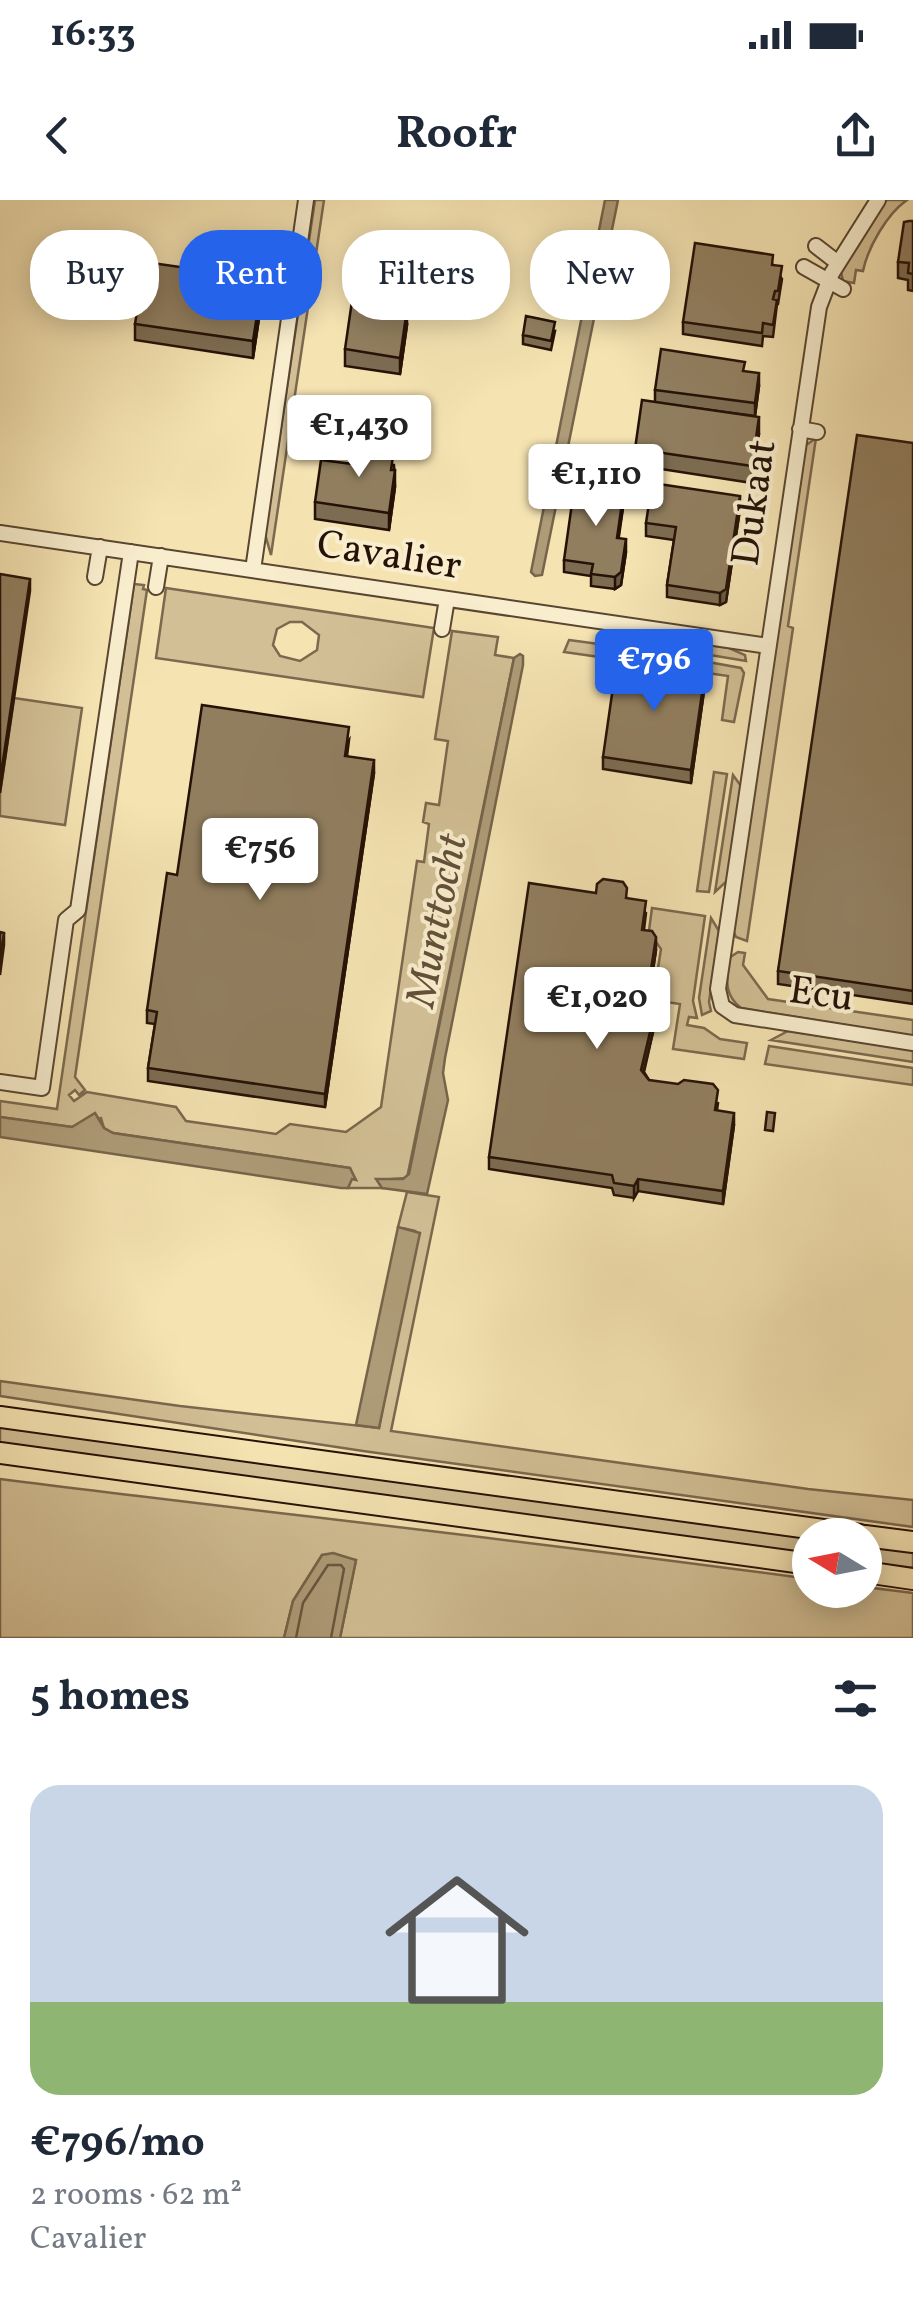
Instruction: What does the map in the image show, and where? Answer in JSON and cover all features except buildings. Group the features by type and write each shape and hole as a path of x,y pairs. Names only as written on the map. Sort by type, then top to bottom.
{"highway":[{"path":"0,1417 792,1525"},
{"path":"0,1454 792,1562"},
{"path":"882,1538 913,1542"},
{"path":"882,1574 913,1579"}],"street":[{"path":"253,570 306,200"},
{"name":"Dukaat","path":"722,1006 718,998 719,979 817,315 828,280 878,200"},
{"path":"816,246 838,263"},
{"path":"804,266 843,288"},
{"path":"803,411 819,414"},
{"path":"800,429 817,432"},
{"name":"Cavalier","path":"0,532 768,646"},
{"path":"95,578 100,547"},
{"path":"0,1082 42,1088 66,920 78,910 131,552"},
{"path":"156,587 161,556"},
{"path":"442,629 447,599"},
{"path":"634,662 639,627"},
{"name":"Ecu","path":"722,1006 745,1018 913,1042"}],"shaded area":[{"path":"315,200 324,200 320,230 311,230"},
{"path":"886,200 907,200 879,232 863,271 856,270 854,283 843,281 841,272"},
{"path":"297,320 306,320 271,555 265,534"},
{"path":"816,438 788,626 793,628 747,941 736,937 733,930 805,446"},
{"path":"134,584 144,585 147,590 75,1077 85,1090 69,1095 74,1101 87,1092 176,1107 186,1121 276,1134 290,1124 346,1132 381,1107 417,861 424,862 429,824 423,822 426,803 439,805 448,741 435,739 452,631 498,637 495,655 514,658 407,1178 380,1180 382,1188 348,1188 350,1168 113,1133 104,1128 101,1118 72,1127 0,1117 0,1101 57,1109"},
{"path":"166,588 434,628 423,697 156,658","holes":["290,622 302,622 319,635 317,650 300,661 280,656 273,645 277,629"]},
{"path":"655,637 729,648 745,655 746,661 644,644"},
{"path":"569,640 629,648 628,661 564,652"},
{"path":"642,650 741,668 744,673 734,722 722,720 728,676 640,663"},
{"path":"14,698 82,708 65,825 0,816"},
{"path":"714,772 727,774 709,892 697,891"},
{"path":"733,775 741,786 727,881 715,892"},
{"path":"652,908 705,916 693,1001 697,1018 689,1017 687,1025 704,1028 720,1039 747,1043 744,1059 673,1049 680,1004 653,1000 661,949 654,939 648,938"},
{"path":"711,918 719,931 711,1011 702,1015 699,998"},
{"path":"738,952 745,953 743,965 768,999 913,1020 913,1036 741,1008 731,997 728,986 729,958"},
{"path":"788,1031 913,1050 913,1062 771,1040"},
{"path":"769,1046 913,1068 913,1085 765,1064"},
{"path":"407,1192 439,1197 391,1431 913,1500 913,1527 882,1523 882,1518 848,1518 363,1451 0,1396 0,1381 379,1428 415,1231 398,1227"},
{"path":"0,1426 792,1535 792,1553 0,1444"},
{"path":"0,1479 792,1577 792,1608 882,1608 882,1589 913,1593 913,1638 340,1638 356,1560 322,1555 293,1601 284,1638 0,1638"},
{"path":"882,1547 913,1551 913,1569 882,1564"}],"water":[{"path":"605,200 618,200 612,230 599,230"},
{"path":"581,320 594,320 542,575 531,572"},
{"path":"520,654 523,665 445,1058 443,1073 448,1100 427,1194 382,1188 376,1179 403,1179 409,1174 514,658"},
{"path":"95,1113 104,1128 113,1133 350,1168 356,1180 352,1179 348,1188 341,1188 0,1137 0,1117 72,1127"},
{"path":"398,1227 420,1233 379,1428 356,1425"},
{"path":"333,1553 356,1560 340,1638 284,1638 293,1601 322,1555"}],"water label":[{"name":"Munttocht","path":"439,921"}]}
